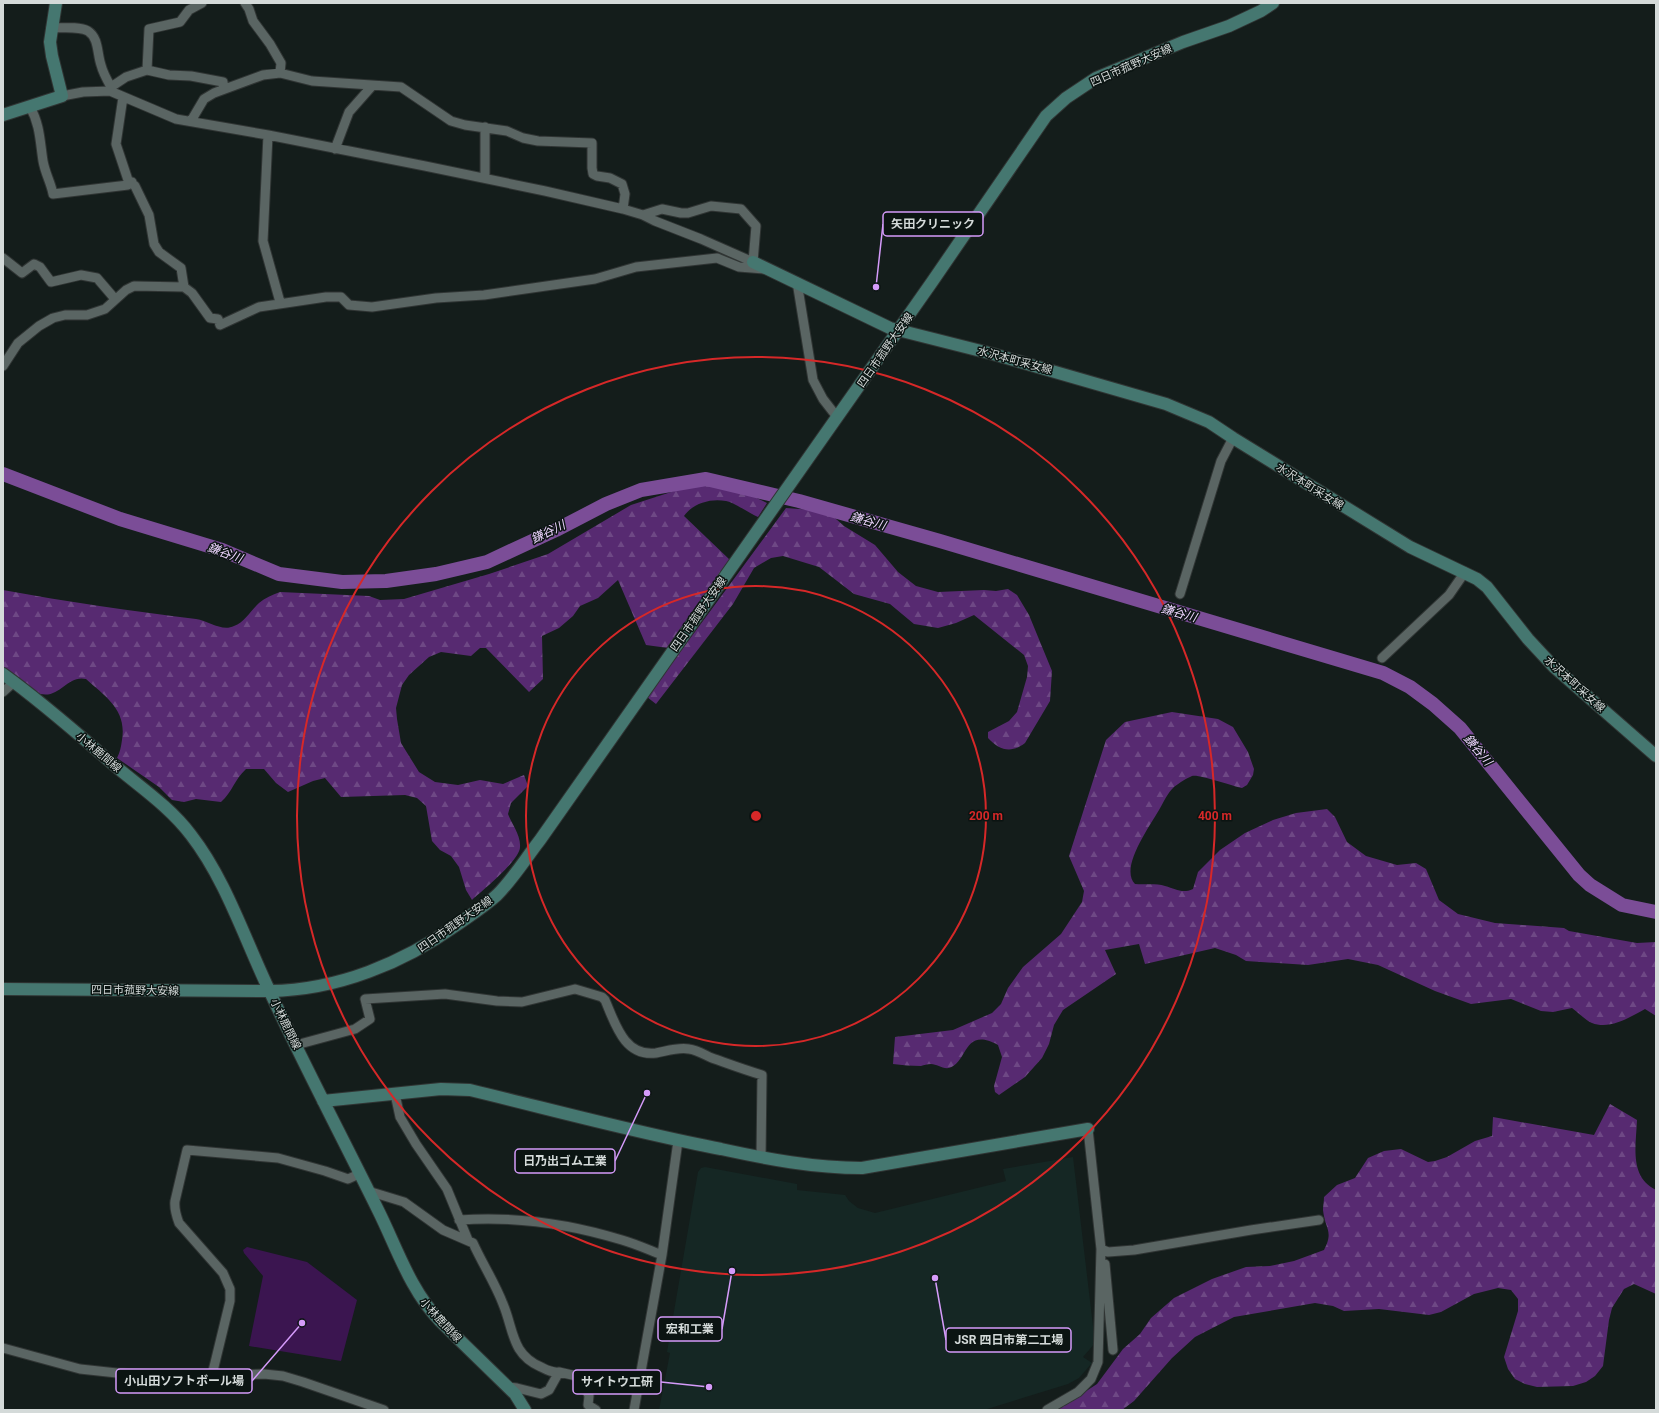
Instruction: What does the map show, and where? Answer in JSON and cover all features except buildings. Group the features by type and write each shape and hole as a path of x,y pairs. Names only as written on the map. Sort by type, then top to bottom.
{"main road":[{"path":"3,115 62,96 50,42 56,3"},
{"name":"四日市菰野大安線","path":"3,989 270,991 311,988 393,963 432,942 471,915 505,886 540,840 899,330 1046,116 1066,98 1096,78 1183,42 1229,26 1273,3"},
{"name":"水沢本町采女線","path":"753,262 890,328 1000,356 1166,404 1209,422 1410,547 1465,572 1487,587 1528,639 1554,667 1656,756"},
{"name":"小林鹿間線","path":"3,674 156,799 192,835 215,873 323,1102 368,1191 417,1294 429,1310 508,1387 526,1410"},
{"path":"323,1102 441,1089 470,1090 678,1141 761,1157 824,1167 862,1168 1088,1129"}],"street":[{"path":"147,70 149,29 180,22 189,10 202,3"},
{"path":"245,3 249,9 253,21 270,44 281,63 280,73"},
{"path":"51,28 71,28 87,31 96,40 100,64 111,89 123,97 176,119 191,120 485,178 623,209 643,215 753,262 756,226 741,209 711,206 681,213 662,209 643,215"},
{"path":"62,96 111,89 126,77 147,70 169,75 191,76 223,82 224,89"},
{"path":"191,120 204,99 214,93 264,75 280,73 312,81 401,87 451,121 465,125 507,131 523,138 538,141 592,143 593,174 610,178 622,184 625,194 623,209"},
{"path":"335,149 349,112 372,86"},
{"path":"123,97 116,144 128,180 135,186 149,215 154,244 159,252 181,268 184,287"},
{"path":"30,107 36,117 43,161 47,176 52,185 53,194 128,185 132,182"},
{"path":"485,127 485,178"},
{"path":"268,135 263,241 280,302"},
{"path":"3,258 22,273 34,264 40,267 51,282 81,275 97,278 115,299"},
{"path":"3,366 18,343 39,326 53,318 65,315 87,315 105,309 126,290 134,286 184,287 192,293 210,318 218,319 220,325 259,307 280,302 326,296 341,297 349,305 372,307 436,298 484,295 595,279 636,267 717,258 739,267 770,270"},
{"path":"796,282 813,380 834,422"},
{"path":"1180,594 1221,461 1233,438"},
{"path":"1382,658 1448,595 1465,572"},
{"path":"3,692 14,682"},
{"path":"296,1045 355,1029 370,1019 365,999 445,994 497,1001 522,1002 575,989 602,997 605,1000 618,1030 630,1046 636,1050 655,1053 689,1048 738,1068 762,1075 761,1157"},
{"path":"395,1094 400,1117 416,1144 447,1189 468,1240"},
{"path":"1047,1410 1078,1392 1091,1379 1098,1362 1101,1249 1088,1129"},
{"path":"634,1410 662,1255 678,1141"},
{"path":"212,1375 230,1301 230,1290 223,1273 179,1223 176,1215 174,1206 187,1150 278,1158 348,1179 359,1174"},
{"path":"368,1191 404,1202 443,1230 473,1243 504,1305 510,1328 523,1355 532,1363 551,1372 559,1372 581,1377 589,1396 588,1405 596,1410"},
{"path":"459,1220 486,1218 527,1220 572,1228 622,1240 662,1255"},
{"path":"1101,1249 1108,1252 1134,1250 1319,1220"},
{"path":"1101,1249 1105,1264 1113,1350"},
{"path":"3,1348 80,1369 95,1371 159,1375 264,1374 283,1376 384,1410"},
{"path":"508,1387 541,1394 549,1390 559,1372"}],"shaded area":[{"path":"1073,1157 1095,1343 1083,1357 1092,1363 1079,1378 1068,1384 984,1410 659,1410 670,1353 667,1352 698,1172 701,1168 705,1167 797,1184 797,1190 845,1195 849,1201 858,1208 875,1213 1006,1181 1003,1169"},
{"path":"247,1247 307,1262 357,1300 341,1361 249,1346 263,1276 244,1253 243,1250"}],"green space":[{"path":"699,483 740,490 767,503 758,517 734,504 720,500 703,502 692,508 684,516 730,560 668,648 646,645 618,580 598,598 580,606 573,616 559,628 542,636 543,679 529,692 486,648 480,648 471,656 441,652 429,657 409,675 402,685 396,708 401,743 419,772 435,782 458,785 480,780 503,784 524,775 528,786 511,803 508,814 519,839 520,847 518,853 508,867 472,900 466,890 459,867 451,856 440,850 432,841 426,806 417,798 405,795 341,797 325,778 313,781 288,792 276,783 264,769 246,769 221,802 196,799 184,802 172,800 159,787 117,758 123,730 118,712 107,698 86,679 73,680 50,694 43,694 31,690 3,667 3,590 100,606 196,619 220,627 229,628 241,622 261,601 280,592 369,596 380,600 404,599 489,574 548,554 631,505"},
{"path":"786,508 827,511 844,526 875,545 898,572 916,586 938,592 984,590 996,591 1008,589 1017,595 1029,615 1052,671 1050,701 1025,743 1015,749 1005,749 996,745 988,738 988,732 1009,721 1017,712 1027,677 1028,666 1024,655 974,615 956,623 938,628 914,624 890,604 854,594 819,567 783,556 771,558 754,568 733,604 656,704 647,697"},
{"path":"1172,712 1218,719 1233,727 1248,752 1254,769 1253,775 1247,785 1242,788 1196,776 1188,778 1174,787 1143,836 1133,858 1131,877 1135,884 1161,885 1182,891 1193,889 1198,872 1220,850 1245,833 1273,820 1296,813 1327,809 1335,817 1347,842 1366,856 1397,865 1416,863 1426,869 1439,900 1458,914 1495,923 1564,928 1569,931 1637,943 1656,942 1656,1016 1645,1009 1620,1022 1599,1025 1589,1022 1572,1008 1553,1012 1541,1011 1511,999 1471,1004 1435,991 1378,965 1348,959 1308,965 1246,961 1236,955 1215,948 1145,964 1139,944 1105,950 1116,974 1063,1010 1054,1025 1049,1044 1042,1058 1025,1077 999,1095 995,1092 994,1086 1002,1057 998,1045 987,1040 978,1040 972,1043 960,1060 949,1068 931,1064 911,1066 893,1064 895,1037 953,1030 992,1013 1001,1004 1008,988 1023,967 1061,934 1082,902 1084,891 1069,856 1106,740 1125,722"},
{"path":"1610,1104 1637,1120 1635,1150 1638,1169 1647,1184 1656,1190 1656,1294 1634,1284 1624,1289 1612,1308 1603,1366 1595,1376 1586,1382 1573,1386 1537,1387 1525,1384 1515,1379 1508,1369 1504,1357 1518,1311 1518,1299 1511,1290 1498,1288 1474,1294 1441,1312 1429,1315 1379,1309 1344,1311 1333,1306 1315,1303 1234,1317 1195,1337 1172,1358 1134,1401 1122,1410 1057,1410 1097,1384 1123,1349 1140,1334 1151,1318 1174,1298 1212,1279 1246,1267 1270,1266 1294,1261 1324,1250 1329,1234 1323,1210 1324,1197 1337,1185 1355,1178 1368,1158 1384,1151 1401,1149 1428,1162 1435,1161 1447,1157 1475,1141 1492,1136 1493,1117 1594,1135"}],"waterway":[{"name":"鎌谷川","path":"3,474 120,519 222,550 279,574 342,582 386,581 436,574 487,562 556,530 606,504 641,490 706,479 799,501 940,541 1383,673 1410,687 1433,704 1460,728 1579,875 1590,885 1622,905 1656,912"}],"place":[{"name":"矢田クリニック","path":"876,287"},
{"name":"日乃出ゴム工業","path":"647,1093"},
{"name":"宏和工業","path":"732,1271"},
{"name":"JSR 四日市第二工場","path":"935,1278"},
{"name":"小山田ソフトボール場","path":"302,1323"},
{"name":"サイトウ工研","path":"709,1387"}]}
